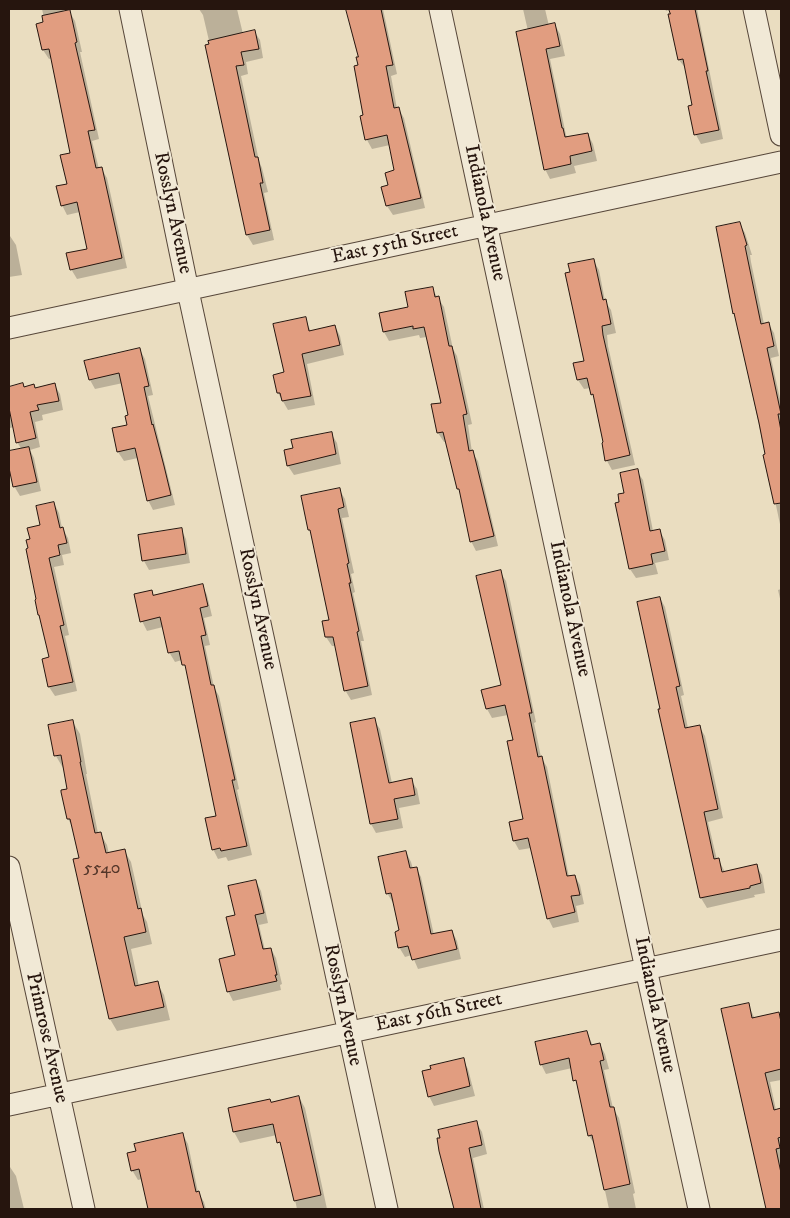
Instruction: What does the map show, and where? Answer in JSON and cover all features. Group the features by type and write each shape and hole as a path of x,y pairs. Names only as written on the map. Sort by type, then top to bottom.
{"street":[{"name":"Rosslyn Avenue","path":"130,9 188,290 387,1209"},
{"name":"Indianola Avenue","path":"440,9 699,1209"},
{"path":"754,9 781,135"},
{"name":"East 55th Street","path":"9,328 781,162"},
{"name":"Primrose Avenue","path":"9,868 84,1209"},
{"name":"East 56th Street","path":"9,1105 781,940"}],"building":[{"path":"346,9 381,9 393,65 386,66 394,108 399,107 421,198 386,206 381,187 388,185 385,173 394,170 387,135 365,140 360,116 363,115 354,66 358,65 356,57 358,57"},
{"path":"669,9 695,9 719,130 694,135 688,106 692,105 683,59 678,60 668,14 670,14"},
{"path":"70,10 77,42 75,43 95,130 88,131 96,168 102,167 122,258 70,270 66,253 87,249 77,202 61,206 56,186 67,184 60,155 70,153 49,49 42,50 36,24 43,22 42,16"},
{"path":"555,23 560,46 546,49 562,128 565,137 588,133 592,151 570,156 571,164 544,170 516,32"},
{"path":"255,30 259,49 241,52 244,65 236,66 255,157 258,157 263,183 260,183 270,230 246,235 205,45 209,44 208,41"},
{"path":"740,222 747,245 745,246 761,324 769,322 774,346 767,348 781,414 778,414 781,431 781,503 774,504 763,455 765,454 759,423 733,314 716,227"},
{"path":"594,259 603,300 606,299 611,324 602,326 603,335 630,455 605,461 593,394 591,395 587,378 577,380 573,363 584,361 565,273 570,272 568,264"},
{"path":"433,287 435,297 439,296 449,346 452,346 467,414 463,415 469,451 473,450 494,536 470,542 459,489 457,489 443,432 437,433 431,404 441,403 424,327 413,329 413,326 383,332 379,313 408,307 405,292"},
{"path":"306,317 309,331 335,325 340,345 302,354 311,396 282,401 280,393 277,393 273,375 284,372 273,324"},
{"path":"140,348 149,386 144,387 152,425 171,495 147,501 135,448 117,452 112,428 127,425 125,416 128,415 119,373 89,380 84,361"},
{"path":"23,383 24,387 34,384 35,388 55,383 59,401 37,405 39,410 30,412 36,438 16,443 9,408 9,387"},
{"path":"332,432 336,454 287,466 284,450 293,448 291,440"},
{"path":"29,447 37,482 13,487 9,468 9,451"},
{"path":"638,469 650,531 660,529 665,551 651,554 653,564 629,569 615,503 619,502 618,494 624,493 620,473"},
{"path":"340,488 344,507 338,509 349,563 347,564 351,583 349,583 359,631 357,632 368,686 344,691 333,637 325,637 322,621 329,620 301,496"},
{"path":"54,502 60,528 63,527 67,543 58,545 60,555 49,558 64,625 60,626 73,682 48,687 42,659 49,657 35,600 26,540 30,539 27,528 40,525 36,506"},
{"path":"182,528 186,554 142,561 138,535"},
{"path":"501,570 532,713 529,713 538,757 542,756 567,876 575,875 580,895 571,896 575,912 547,919 528,838 513,841 509,822 523,819 507,741 513,740 505,705 486,709 481,690 501,685 476,576"},
{"path":"203,584 208,606 200,608 206,635 201,636 211,685 214,685 235,780 232,780 247,846 221,851 220,848 212,850 205,818 216,816 185,665 182,665 179,651 168,653 160,617 140,622 134,594 152,590 153,595"},
{"path":"660,597 680,686 676,687 685,728 700,725 718,809 704,812 714,859 719,858 722,872 757,864 761,883 750,886 750,888 700,898 658,709 660,709 637,602"},
{"path":"375,718 389,783 412,778 415,795 394,799 398,819 370,824 350,723"},
{"path":"73,720 95,833 101,832 106,853 125,849 138,909 141,908 146,932 124,937 135,986 158,981 164,1007 109,1019 73,859 79,858 70,819 67,819 61,792 61,790 67,789 61,755 54,756 48,725"},
{"path":"406,851 410,868 417,867 431,934 452,930 457,949 412,960 408,946 398,948 395,932 399,930 391,893 386,894 378,857"},
{"path":"256,880 264,913 255,915 263,949 271,948 277,981 227,992 219,959 235,955 226,917 235,915 228,886"},
{"path":"749,1003 752,1018 779,1012 781,1022 781,1069 765,1073 774,1110 781,1108 781,1137 778,1138 780,1148 776,1149 781,1173 781,1209 766,1209 721,1009"},
{"path":"587,1031 591,1045 600,1043 604,1060 600,1061 610,1107 614,1107 630,1184 604,1190 592,1135 588,1136 576,1080 573,1081 569,1058 540,1065 535,1042"},
{"path":"464,1058 470,1086 428,1097 422,1071 431,1069 430,1066"},
{"path":"299,1096 321,1195 294,1201 280,1142 277,1143 273,1124 233,1132 228,1108 270,1099 271,1102"},
{"path":"477,1121 482,1145 469,1148 481,1209 454,1209 439,1151 437,1138 440,1138 438,1130"},
{"path":"183,1133 196,1192 199,1191 204,1209 148,1209 139,1169 131,1171 127,1153 136,1151 134,1144"}]}
